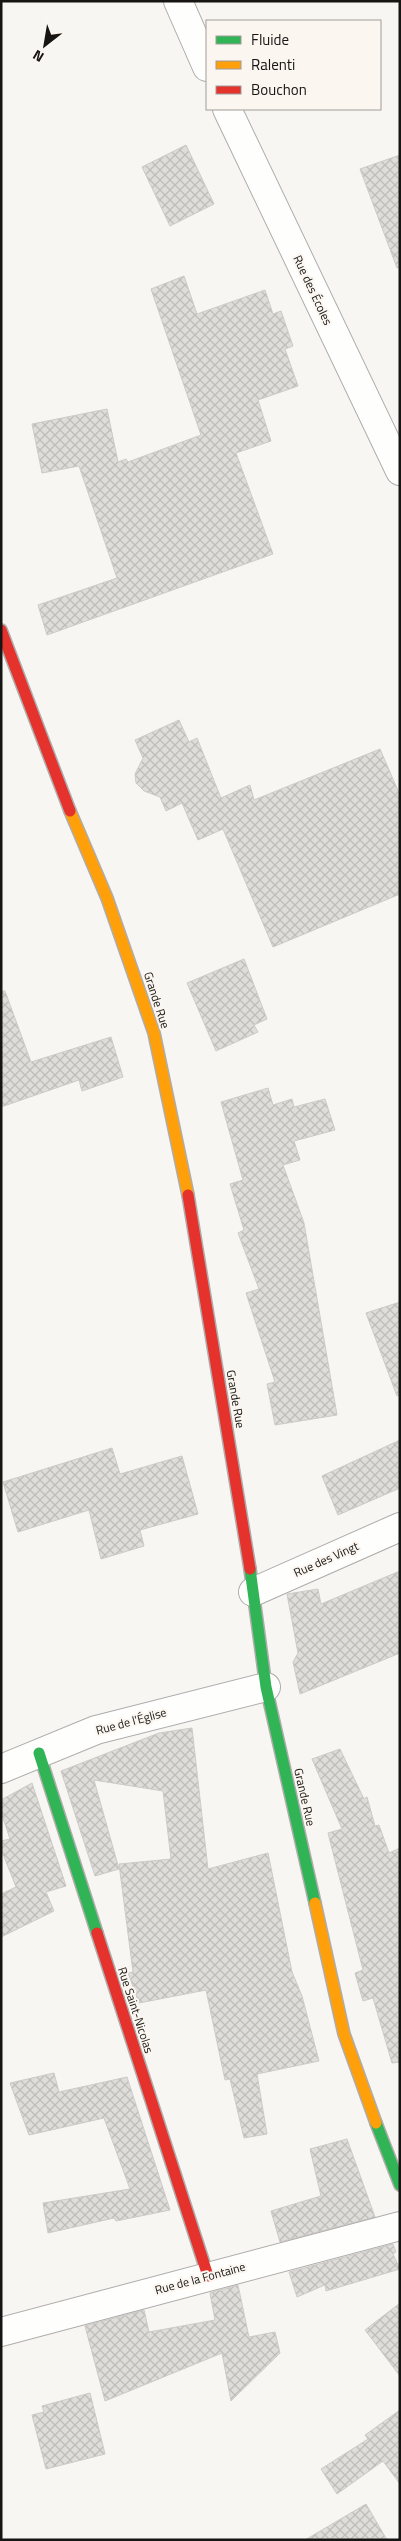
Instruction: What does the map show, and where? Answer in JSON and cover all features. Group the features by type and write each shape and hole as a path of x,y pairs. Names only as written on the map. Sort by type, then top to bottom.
{"street":[{"path":"178,1 206,65"},
{"name":"Rue des Écoles","path":"227,110 400,471"},
{"name":"Grande Rue","path":"1,630 75,824 107,898 154,1033 168,1090 189,1201 253,1592 266,1687 344,2034 359,2081 400,2185"},
{"name":"Rue des Vingt","path":"253,1592 400,1526"},
{"name":"Rue de l'Église","path":"1,1769 96,1730 266,1687"},
{"name":"Rue Saint-Nicolas","path":"39,1754 208,2276"},
{"name":"Rue de la Fontaine","path":"1,2332 400,2226"}],"building":[{"path":"186,145 214,204 170,226 142,167"},
{"path":"400,155 400,267 397,268 360,169"},
{"path":"184,276 197,314 265,290 273,314 281,311 293,346 285,349 298,386 258,400 271,441 236,453 273,554 47,635 38,605 117,578 79,466 42,473 32,424 107,409 118,462 126,459 128,462 201,435 151,289"},
{"path":"179,720 189,742 197,738 221,798 250,785 254,800 380,749 400,795 400,894 273,947 223,829 198,840 182,803 166,811 160,797 144,791 136,783 135,774 143,758 135,740"},
{"path":"244,959 267,1019 254,1025 258,1032 216,1051 187,983"},
{"path":"1,991 5,991 31,1062 111,1037 123,1077 82,1091 79,1080 1,1107"},
{"path":"268,1088 273,1105 292,1099 294,1107 325,1099 335,1130 294,1141 300,1160 283,1165 304,1223 337,1415 275,1425 267,1384 275,1382 246,1293 259,1289 238,1233 244,1230 230,1184 243,1180 221,1102"},
{"path":"400,1302 400,1395 397,1396 366,1313"},
{"path":"400,1440 400,1488 338,1515 322,1476"},
{"path":"112,1448 120,1474 182,1456 198,1514 140,1530 144,1546 101,1559 89,1510 18,1532 3,1482"},
{"path":"400,1571 400,1653 300,1694 293,1662 298,1653 287,1594 318,1589 321,1604"},
{"path":"192,1728 208,1869 268,1853 292,1972 302,1996 319,2061 257,2074 267,2134 244,2138 230,2079 225,2080 206,1990 139,2003 128,1973 133,1972 119,1864 171,1859 163,1791 94,1780 119,1869 95,1876 61,1771 159,1733"},
{"path":"340,1749 364,1799 367,1797 375,1826 379,1825 389,1853 400,1848 400,2062 392,2063 373,1998 363,2001 355,1973 363,1970 328,1833 342,1829 312,1759"},
{"path":"32,1783 66,1886 46,1892 54,1911 1,1937 1,1894 16,1887 1,1849 1,1841 10,1839 1,1812 1,1800"},
{"path":"54,2073 59,2092 127,2077 170,2210 116,2221 114,2218 48,2233 43,2203 130,2189 104,2118 29,2135 10,2083"},
{"path":"347,2139 375,2217 280,2242 271,2211 321,2196 310,2149"},
{"path":"393,2244 396,2252 393,2254 400,2269 326,2291 325,2285 297,2297 289,2272"},
{"path":"238,2285 249,2337 275,2332 280,2353 231,2401 222,2353 105,2401 85,2326 144,2310 149,2332 215,2320 210,2293"},
{"path":"400,2303 400,2376 365,2330"},
{"path":"90,2393 105,2454 46,2469 32,2415 44,2412 42,2406"},
{"path":"400,2410 400,2484 383,2461 337,2494 321,2469 368,2439 365,2435"},
{"path":"366,2504 387,2540 305,2540"}],"traffic: fast":[{"path":"250,1569 266,1687 315,1903"},
{"path":"39,1753 97,1933"},
{"path":"376,2123 400,2185"}],"traffic: slow":[{"path":"70,811 107,898 154,1033 188,1195"},
{"path":"315,1903 344,2034 376,2123"}],"traffic: jam":[{"path":"1,630 70,811"},
{"path":"188,1195 250,1569"},
{"path":"97,1933 208,2276"}]}
